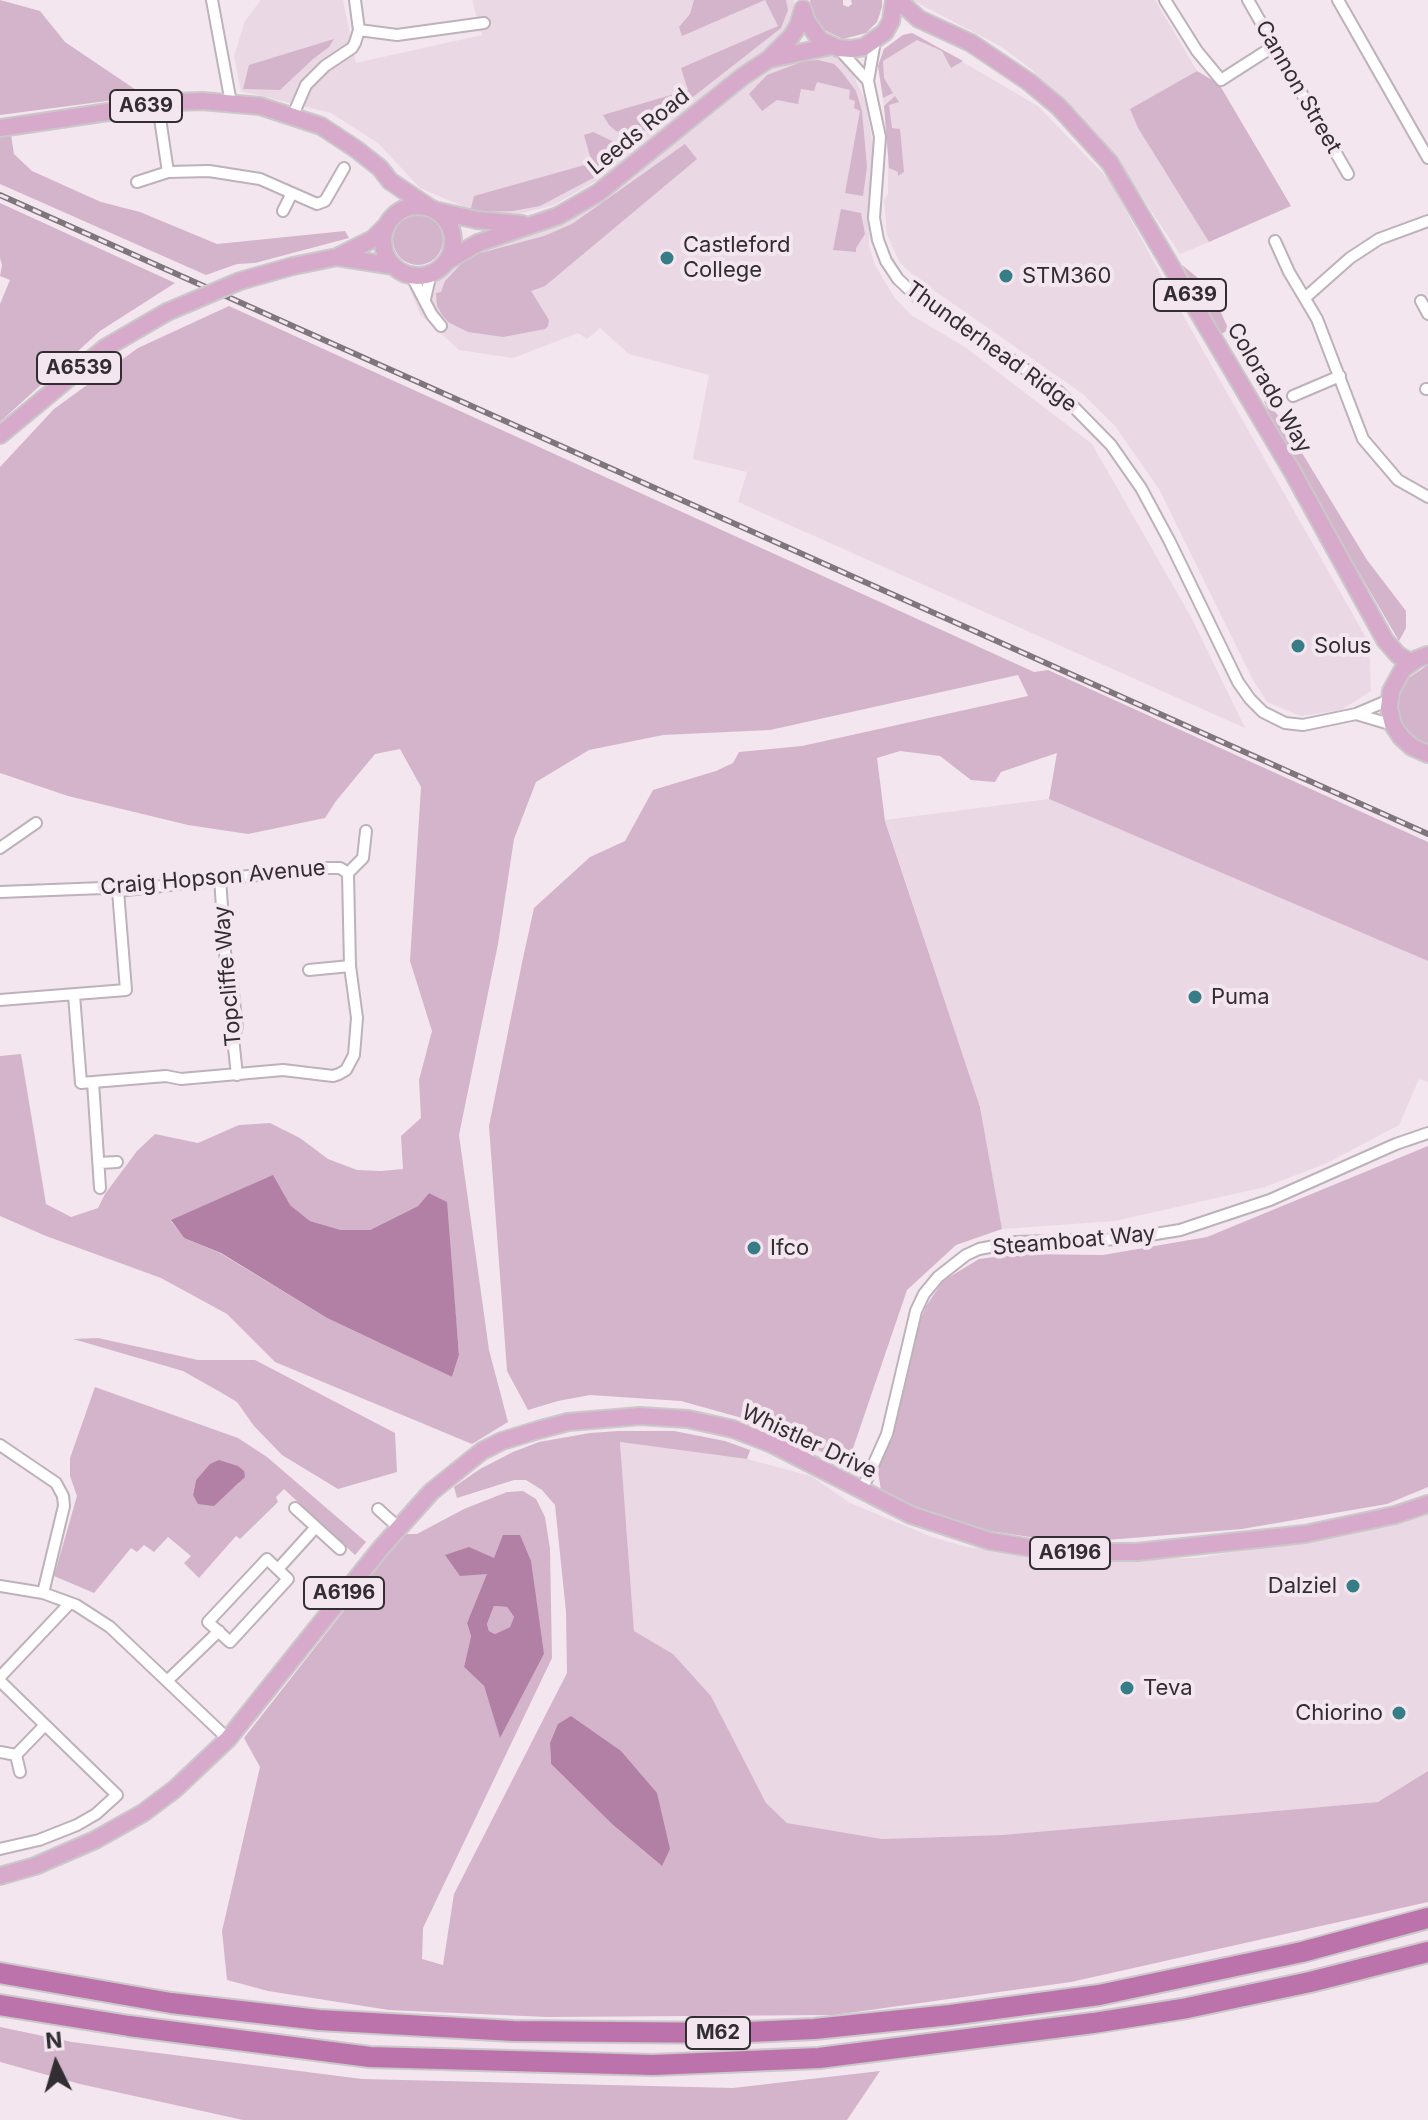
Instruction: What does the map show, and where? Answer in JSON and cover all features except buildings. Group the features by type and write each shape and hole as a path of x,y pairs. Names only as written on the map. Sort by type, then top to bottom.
{"highway":[{"name":"M62","path":"0,1973 171,2003 319,2020 513,2031 727,2033 860,2025 1099,1995 1302,1952 1428,1918"},
{"name":"M62","path":"0,2005 129,2026 370,2057 653,2065 819,2058 1093,2023 1202,2005 1428,1952"}],"main road":[{"name":"Colorado Way","path":"896,0 919,19 971,43 1029,82 1059,107 1110,163 1285,459 1385,640 1398,655 1412,663"},
{"path":"880,36 891,21 896,0"},
{"name":"A639","path":"769,59 798,26 803,4"},
{"path":"803,4 812,31 834,47 864,47 880,36 919,19"},
{"name":"A639","path":"769,59 834,47"},
{"name":"Leeds Road","path":"528,224 558,216 598,193 742,77 769,59"},
{"name":"A639","path":"0,128 202,101 260,106 321,126 380,168 390,181 433,209"},
{"path":"390,181 394,204 384,245 394,266 411,275 431,273"},
{"name":"A639","path":"389,222 408,207 433,209 477,220 528,224"},
{"path":"433,209 451,226 454,241 447,261"},
{"name":"A6539","path":"0,435 105,348 167,312 214,291 293,266 337,257 373,239 389,222"},
{"name":"A639","path":"431,273 478,243 528,224"},
{"name":"A6539","path":"337,257 394,266"},
{"name":"Colorado Way","path":"1385,640 1391,670 1390,696"},
{"path":"1390,696 1403,669 1428,655"},
{"name":"A639","path":"1390,696 1393,725"},
{"path":"1393,725 1412,747 1428,754"},
{"name":"Whistler Drive","path":"0,1876 68,1853 143,1813 175,1789 228,1739 431,1492 482,1451 502,1441 568,1422 640,1416 688,1419 733,1429 772,1444 911,1515 990,1541 1055,1552 1102,1554 1305,1534 1395,1515 1428,1504"}],"street":[{"path":"212,0 231,103"},
{"path":"293,115 306,85 325,66 352,48 359,30 355,0"},
{"path":"1165,0 1197,51 1221,80 1274,46"},
{"name":"Cannon Street","path":"1248,0 1348,174"},
{"path":"1338,0 1428,158"},
{"path":"359,30 397,35 484,23"},
{"name":"Thunderhead Ridge","path":"880,36 868,81 880,137 874,218 886,261 898,279 917,297 1058,391 1111,445 1141,488 1169,540 1238,682 1263,712 1278,721 1298,726 1356,714 1390,696"},
{"path":"834,47 868,81"},
{"path":"158,105 168,172"},
{"path":"137,182 168,172 209,171 260,179 317,204 325,201 344,168"},
{"path":"283,211 292,193"},
{"path":"1306,297 1350,258 1379,239 1428,221"},
{"path":"1275,241 1289,272 1306,297 1363,439 1398,480 1428,497"},
{"path":"425,301 431,273"},
{"path":"411,275 441,326"},
{"path":"1421,301 1428,314"},
{"path":"1293,396 1340,376"},
{"name":"Thunderhead Ridge","path":"1356,714 1393,725"},
{"path":"0,848 36,823"},
{"path":"348,873 363,858 366,831"},
{"name":"Craig Hopson Avenue","path":"0,892 103,888 118,891 319,868 340,868 348,873 350,966 357,1018 354,1055 346,1070 333,1076 297,1070 93,1082"},
{"name":"Topcliffe Way","path":"220,878 226,965 231,976 237,1027 233,1038 237,1075"},
{"path":"0,1000 126,990 118,891"},
{"path":"309,970 350,966"},
{"path":"74,995 81,1083 93,1082 100,1188"},
{"name":"Steamboat Way","path":"862,1490 887,1434 916,1311 924,1294 953,1263 979,1249 1016,1242 1125,1239 1180,1230 1270,1200 1428,1133"},
{"path":"99,1163 117,1162"},
{"path":"0,1445 56,1483 63,1496 64,1506 43,1593"},
{"path":"295,1508 340,1549"},
{"path":"378,1509 399,1528"},
{"path":"278,1569 316,1527"},
{"path":"267,1559 278,1569 288,1579 230,1642 208,1622 267,1559"},
{"path":"0,1586 43,1593 70,1603 110,1627 228,1739"},
{"path":"0,1849 39,1840 77,1825 96,1814 117,1795 0,1679 70,1603"},
{"path":"167,1681 219,1631"},
{"path":"16,1755 45,1725"},
{"path":"0,1752 16,1755"},
{"path":"16,1755 20,1772"}],"shaded area":[{"path":"0,0 40,11 65,42 145,96 0,115"},
{"path":"261,0 343,0 356,63 482,35 472,0 794,0 795,18 786,36 608,174 554,205 514,215 476,212 420,188 378,143 331,113 241,91 234,56 245,21"},
{"path":"694,0 765,0 682,36 679,27 690,14"},
{"path":"765,0 786,0 788,10 781,28 652,129 629,135 609,125 603,115 688,90 681,68 778,26"},
{"path":"810,0 843,0 843,5 848,7 852,4 851,0 882,0 882,7 877,22 866,33 843,39 822,29 813,16"},
{"path":"912,0 1155,0 1197,71 1131,109 1138,128 1209,242 1180,254 1112,152 1032,70 1002,47"},
{"path":"912,33 963,61 951,68 942,51 917,40 883,61 884,78 893,93 883,98 878,66 884,49 903,35"},
{"path":"913,33 1038,106 1110,181 1369,643 1371,691 1341,710 1301,716 1267,702 1252,678 1159,489 1115,426 1083,394 919,280 900,263 887,235 884,200 888,194 888,134 878,66 884,49 903,35"},
{"path":"334,39 280,90 243,89 249,65"},
{"path":"826,53 839,58 852,72 866,102 873,146 869,246 875,265 894,297 911,315 965,347 1092,444 1191,617 1245,728 738,502 747,472 693,459 709,375 629,354 600,328 587,339 578,333 513,358 459,350 420,314 407,281 430,278 470,251 540,231 578,215 763,68"},
{"path":"804,61 834,64 856,91 862,111 867,167 863,196 845,193 860,111 854,108 855,101 849,99 850,90 817,82 814,91 801,89 798,104 777,100 762,111 749,94 767,75"},
{"path":"1197,71 1219,84 1291,206 1209,242 1138,128 1130,109"},
{"path":"895,96 899,102 889,105 892,128 900,129 904,172 898,176 898,172 889,168 884,106"},
{"path":"593,132 623,146 597,176 540,206 513,211 470,212 474,196 592,163 584,135"},
{"path":"11,135 14,154 32,171 101,202 140,212 217,244 345,231 349,238 255,263 237,264 206,275 0,184 0,136"},
{"path":"685,144 697,159 545,286 531,291 549,320 545,329 503,337 468,332 448,322 442,315 437,306 436,293 441,292 445,281 463,262 477,254 544,236 572,224"},
{"path":"0,203 175,283 100,331 0,422 0,304 10,280 0,276"},
{"path":"841,209 861,213 865,234 856,252 833,250"},
{"path":"418,215 436,222 443,240 436,258 418,265 400,258 393,240 400,222"},
{"path":"1182,265 1209,287 1229,330 1221,334"},
{"path":"229,306 1034,672 1048,670 1428,842 1428,961 1049,799 1057,753 1001,772 995,782 971,780 940,756 900,751 877,758 885,821 980,1107 1002,1229 956,1245 907,1290 848,1463 742,1418 681,1401 590,1395 528,1410 507,1371 489,1126 534,908 590,857 625,841 653,790 716,771 733,763 739,752 802,746 1028,696 1018,675 770,730 663,735 589,750 536,782 514,839 498,944 459,1135 489,1350 508,1422 472,1444 275,1362 227,1314 161,1278 0,1216 0,1056 21,1054 46,1204 71,1217 98,1208 137,1151 155,1134 198,1143 239,1125 270,1123 300,1138 328,1159 357,1170 381,1171 403,1169 401,1136 421,1118 419,1080 432,1031 410,961 421,787 400,749 375,754 325,818 248,834 188,825 68,796 0,773 0,467 54,409 138,348","holes":["429,1193 446,1202 459,1355 452,1377 327,1318 220,1253 184,1238 171,1221 290,1205 310,1221 341,1230 370,1230 418,1206"]},
{"path":"1263,398 1282,420 1367,560 1406,611 1406,628 1399,641 1274,427"},
{"path":"1428,665 1428,744 1406,729 1398,704 1407,679"},
{"path":"1049,799 1428,961 1428,1082 1419,1079 1399,1125 1327,1163 1265,1187 1115,1221 1002,1229 980,1107 885,820"},
{"path":"1428,1146 1428,1487 1387,1504 1242,1529 1070,1543 983,1530 908,1504 881,1490 878,1472 916,1331 926,1306 943,1281 979,1259 1017,1254 1103,1255 1207,1237"},
{"path":"273,1175 290,1205 310,1221 341,1230 370,1230 418,1206 429,1193 447,1202 459,1355 452,1377 327,1318 221,1253 184,1238 171,1220"},
{"path":"98,1338 198,1360 255,1360 395,1433 397,1472 338,1489 282,1455 254,1426 237,1402 222,1393 183,1371 73,1339"},
{"path":"95,1387 238,1438 267,1457 366,1542 355,1555 284,1489 276,1497 278,1502 240,1539 236,1536 199,1578 184,1563 191,1556 168,1537 154,1552 144,1545 137,1552 131,1548 94,1593 54,1576 77,1496 70,1476 70,1458","holes":["211,1464 239,1483 214,1505 193,1495 196,1480"]},
{"path":"674,1431 725,1441 750,1450 747,1459 620,1442 634,1631 673,1654 711,1696 766,1803 787,1823 882,1839 1002,1835 1378,1802 1428,1771 1428,1902 1071,1982 834,2015 547,2017 389,2010 268,1991 227,1980 222,1931 260,1767 244,1738 404,1534 417,1534 464,1509 507,1492 523,1491 536,1499 545,1517 550,1549 552,1658 423,1928 422,1959 443,1965 454,1894 567,1673 566,1612 555,1505 542,1490 526,1480 514,1480 457,1498 454,1487 513,1452 539,1442 590,1433","holes":["494,1559 544,1654 500,1737 484,1686 464,1667 471,1636 467,1623","550,1743 662,1866 613,1825 551,1764"]},
{"path":"620,1442 747,1459 811,1476 850,1503 932,1537 967,1547 1080,1559 1198,1558 1393,1524 1428,1513 1428,1771 1378,1802 1002,1835 882,1839 787,1823 766,1803 711,1696 673,1654 634,1631"},
{"path":"219,1460 238,1466 245,1477 214,1506 198,1504 193,1495 196,1480 210,1464"},
{"path":"503,1535 520,1535 531,1561 544,1654 500,1738 484,1686 464,1667 471,1636 467,1623 487,1574 460,1576 445,1555 469,1547 494,1558","holes":["494,1606 507,1607 514,1617 510,1627 495,1634 489,1631 487,1624"]},
{"path":"494,1606 507,1607 514,1617 510,1627 495,1634 489,1631 487,1624"},
{"path":"571,1716 621,1751 657,1793 670,1849 662,1866 613,1825 551,1764 550,1743 558,1724"},
{"path":"0,2027 72,2042 362,2079 733,2088 880,2071 847,2120 243,2120 80,2084 0,2062"}],"railway":[{"path":"0,195 1428,834"}],"place":[{"name":"Castleford College","path":"667,258"},
{"name":"STM360","path":"1006,276"},
{"name":"Solus","path":"1298,646"},
{"name":"Puma","path":"1195,997"},
{"name":"Ifco","path":"754,1248"},
{"name":"Dalziel","path":"1353,1586"},
{"name":"Teva","path":"1127,1688"},
{"name":"Chiorino","path":"1399,1713"}]}
